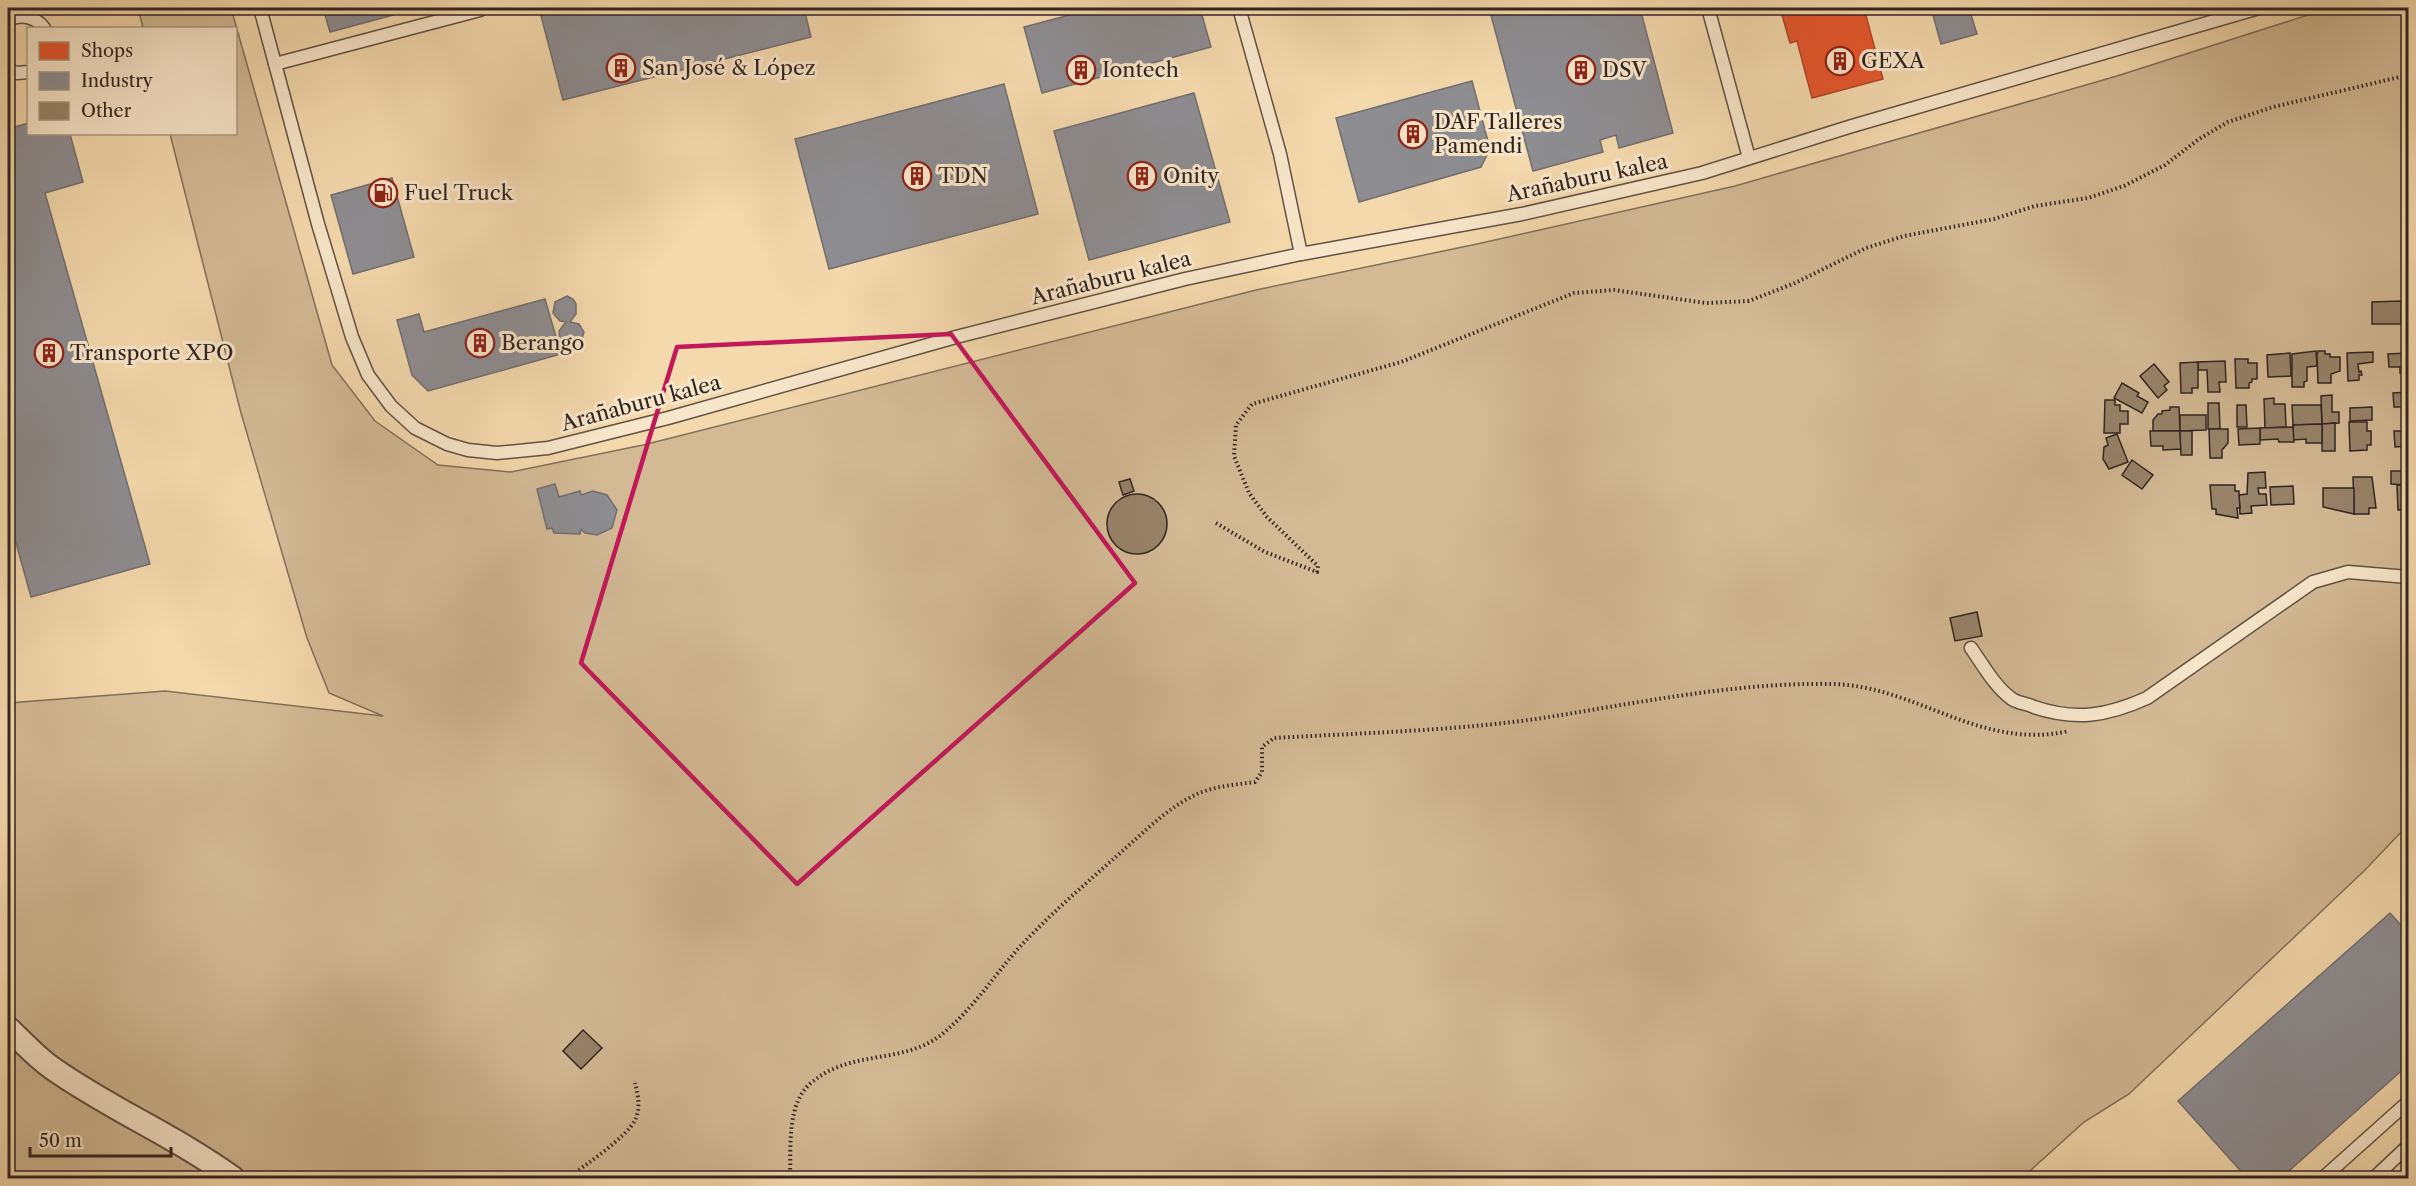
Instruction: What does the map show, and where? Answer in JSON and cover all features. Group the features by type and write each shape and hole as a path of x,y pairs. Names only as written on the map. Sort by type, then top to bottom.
{"street":[{"path":"8,1028 49,1067 200,1154 232,1179"}],"lane":[{"name":"Arañaburu kalea","path":"260,8 345,314 368,375 391,406 416,428 447,444 468,450 497,453 548,448 668,418 956,337 1185,279 1301,254 1522,214 1702,173 2259,8"},
{"path":"275,64 482,8"},
{"path":"1239,8 1280,154 1301,254"},
{"path":"1708,8 1749,158"},
{"path":"8,20 24,16 34,19 43,27"},
{"path":"8,70 17,74 27,72"},
{"path":"1971,648 1988,674 2013,699 2054,714 2085,717 2123,709 2147,698 2313,582 2348,572 2409,577"},
{"path":"2323,1179 2409,1102"},
{"path":"2374,1179 2409,1146"}],"path":[{"path":"1216,523 1265,552 1317,572 1318,566 1267,517 1249,493 1234,456 1236,425 1252,404 1401,362 1574,293 1614,291 1706,303 1749,301 1795,283 1866,248 1904,236 1994,219 2035,206 2088,198 2124,186 2165,165 2199,139 2228,122 2273,107 2409,75"},
{"path":"788,1179 795,1106 810,1084 834,1067 872,1056 907,1053 938,1037 969,1010 1019,949 1092,878 1156,821 1193,795 1216,788 1255,782 1262,772 1262,747 1274,738 1468,727 1650,699 1751,688 1831,684 1874,689 1895,695 1943,716 2016,735 2070,731"},
{"path":"568,1179 616,1141 635,1120 639,1102 635,1083"}],"highlighted area":[{"path":"951,334 1135,583 797,884 581,663 677,347"}],"shaded area":[{"path":"138,8 231,8 236,27 143,27"},
{"path":"2330,8 2408,8 2408,825 2365,870 2129,1094 2084,1122 2022,1178 8,1178 8,703 165,691 383,716 329,693 307,638 241,413 170,135 237,135 237,29 332,365 375,421 438,465 511,472 643,445 1256,290 1477,244 1735,186 2117,76"}],"building: Shops":[{"name":"GEXA","path":"1780,8 1864,8 1883,79 1812,98 1797,41 1790,43"}],"building: Industry":[{"path":"323,8 419,8 330,32"},
{"name":"San José & López","path":"539,8 804,8 811,37 563,100"},
{"name":"Iontech","path":"1096,8 1200,8 1211,47 1042,93 1024,27"},
{"name":"DSV","path":"1489,8 1640,8 1673,133 1619,148 1616,135 1600,140 1603,152 1533,171"},
{"path":"1931,8 1969,8 1977,34 1941,44"},
{"name":"DAF Talleres Pamendi","path":"1472,81 1490,149 1481,167 1359,202 1336,118"},
{"name":"TDN","path":"1004,84 1038,214 829,269 795,139"},
{"name":"Onity","path":"1194,93 1230,222 1089,260 1054,131"},
{"name":"Transporte XPO","path":"27,123 27,135 70,135 83,182 45,193 150,564 31,597 8,514 8,129"},
{"path":"392,178 414,257 353,274 331,195"},
{"path":"567,296 576,304 576,314 570,322 579,324 584,332 581,342 574,348 564,345 560,340 559,331 566,322 560,321 553,313 555,302"},
{"name":"Berango","path":"545,299 561,354 428,391 412,375 397,320 419,314 424,332"},
{"path":"555,484 559,497 580,491 581,495 593,491 607,495 617,510 612,528 597,535 585,533 581,529 580,534 554,533 552,528 547,529 537,489"},
{"path":"2390,913 2408,933 2408,1065 2281,1178 2247,1178 2178,1101"}],"building: Other":[{"path":"2401,301 2401,324 2372,324 2372,302"},
{"path":"2316,351 2317,366 2307,367 2307,381 2304,382 2304,387 2292,387 2292,354"},
{"path":"2318,351 2325,351 2325,354 2330,354 2330,357 2340,357 2340,371 2331,374 2331,383 2318,383"},
{"path":"2373,352 2373,362 2358,364 2362,375 2359,375 2359,380 2348,381 2347,353"},
{"path":"2290,353 2291,376 2268,377 2267,355"},
{"path":"2408,353 2408,373 2400,373 2400,367 2389,367 2388,354"},
{"path":"2235,359 2248,359 2248,363 2257,363 2257,379 2252,379 2249,388 2236,388"},
{"path":"2225,361 2226,382 2219,382 2220,392 2208,392 2207,370 2198,370 2198,362"},
{"path":"2198,362 2198,388 2192,388 2192,393 2181,393 2180,363"},
{"path":"2154,364 2169,382 2164,386 2167,390 2158,398 2140,376"},
{"path":"2122,383 2139,393 2137,396 2148,402 2142,413 2114,398"},
{"path":"2408,392 2408,407 2394,407 2393,393"},
{"path":"2332,395 2332,412 2339,412 2339,423 2322,424 2321,396"},
{"path":"2274,398 2274,404 2285,404 2286,427 2265,428 2264,399"},
{"path":"2105,400 2115,400 2115,405 2120,405 2120,411 2128,411 2128,424 2120,424 2120,433 2104,433"},
{"path":"2208,403 2219,403 2220,429 2208,429"},
{"path":"2237,405 2246,405 2247,427 2237,427"},
{"path":"2292,405 2321,405 2322,424 2293,425"},
{"path":"2170,407 2179,407 2180,431 2153,431 2153,420 2158,414 2162,414 2162,411 2170,410"},
{"path":"2372,407 2372,420 2350,421 2350,408"},
{"path":"2180,415 2206,415 2206,430 2180,431"},
{"path":"2349,422 2367,422 2367,431 2371,431 2371,445 2367,445 2367,450 2350,451"},
{"path":"2335,423 2335,451 2322,451 2322,424"},
{"path":"2322,424 2322,443 2306,443 2306,439 2293,440 2293,425"},
{"path":"2293,427 2294,442 2279,442 2278,439 2260,440 2260,428"},
{"path":"2260,428 2260,444 2239,445 2238,429"},
{"path":"2209,429 2228,429 2228,443 2222,450 2222,458 2210,458"},
{"path":"2150,431 2180,431 2181,449 2163,450 2163,446 2151,446"},
{"path":"2180,431 2192,431 2192,455 2181,455"},
{"path":"2394,431 2408,431 2408,446 2395,447"},
{"path":"2117,434 2128,462 2109,469 2103,459 2104,447 2108,445 2106,438"},
{"path":"2132,460 2153,475 2142,489 2122,475"},
{"path":"2391,471 2408,471 2408,485 2391,484"},
{"path":"2265,472 2266,488 2258,488 2259,494 2266,494 2267,505 2251,506 2252,513 2240,514 2239,495 2247,494 2248,473"},
{"path":"2353,477 2372,477 2376,508 2369,508 2369,514 2354,514"},
{"path":"1130,479 1134,491 1123,495 1119,482"},
{"path":"2210,485 2235,485 2235,491 2239,491 2238,518 2216,514 2216,509 2212,509"},
{"path":"2397,485 2408,485 2408,510 2398,510"},
{"path":"2293,486 2294,504 2271,505 2270,487"},
{"path":"2323,488 2354,488 2354,514 2323,507"},
{"path":"1131,494 1143,494 1159,502 1165,512 1167,524 1165,536 1159,546 1143,554 1131,554 1115,546 1107,530 1107,518 1115,502"},
{"path":"1977,612 1982,636 1955,641 1950,618"},
{"path":"583,1030 602,1048 581,1069 563,1051"}],"place":[{"name":"GEXA","path":"1840,61"},
{"name":"San José & López","path":"621,68"},
{"name":"Iontech","path":"1081,70"},
{"name":"DSV","path":"1581,70"},
{"name":"DAF Talleres Pamendi","path":"1413,134"},
{"name":"TDN","path":"917,176"},
{"name":"Onity","path":"1142,176"},
{"name":"Fuel Truck","path":"383,193"},
{"name":"Berango","path":"480,343"},
{"name":"Transporte XPO","path":"49,353"}]}
